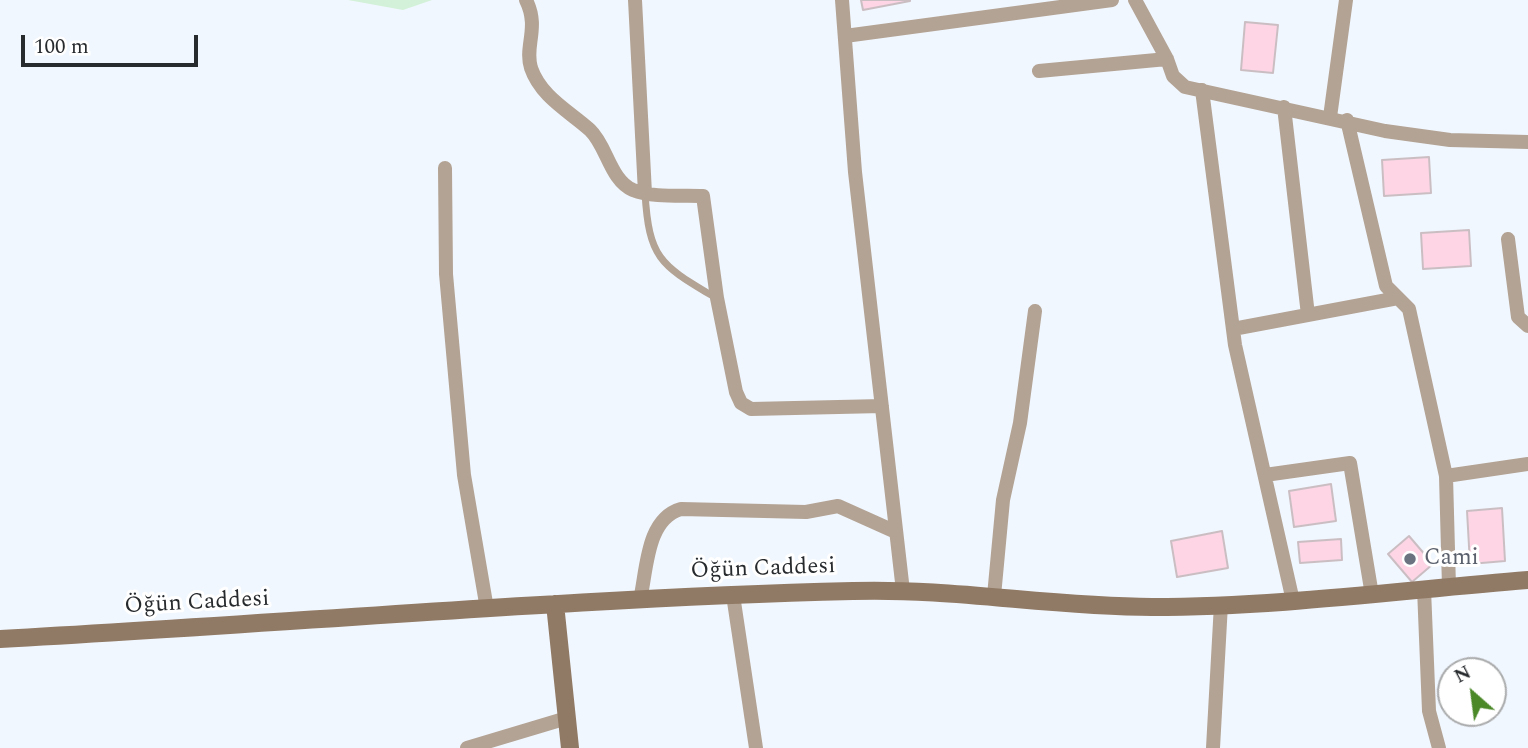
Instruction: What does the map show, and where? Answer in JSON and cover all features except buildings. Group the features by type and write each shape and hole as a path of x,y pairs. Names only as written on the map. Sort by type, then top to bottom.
{"street":[{"path":"526,0 533,26 529,54 535,77 557,105 591,131 624,184 645,193 703,196 717,298 736,392 746,407 882,406"},
{"path":"635,0 645,193"},
{"path":"842,0 855,172 902,591"},
{"path":"845,36 1112,0"},
{"path":"1135,0 1167,59 1169,70 1178,82 1202,90 1417,136 1482,142 1528,142"},
{"path":"1330,117 1346,0"},
{"path":"1039,71 1167,59"},
{"path":"1202,90 1233,329 1293,601"},
{"path":"1284,107 1308,315"},
{"path":"1347,120 1385,286 1409,309 1446,476 1449,587"},
{"path":"445,167 446,274 464,475 486,609"},
{"path":"1508,239 1518,317 1528,326"},
{"path":"1233,329 1398,298"},
{"path":"994,596 998,532 1020,423 1035,311"},
{"path":"1265,475 1350,463 1372,595"},
{"path":"1446,476 1528,464"},
{"path":"640,600 656,530 664,518 681,509 806,512 838,506 896,531"},
{"name":"Öğün Caddesi","path":"0,639 733,595 902,591 1071,604 1153,607 1293,601 1528,580"},
{"path":"1424,589 1429,711 1439,748"},
{"path":"733,595 756,748"},
{"path":"555,604 570,748"},
{"path":"1213,748 1221,604"},
{"path":"467,748 567,718"}],"lane":[{"path":"645,193 649,237 658,255 682,279 717,298"}],"green space":[{"path":"348,0 432,0 403,10"}],"place":[{"name":"Cami","path":"1410,559"}]}
